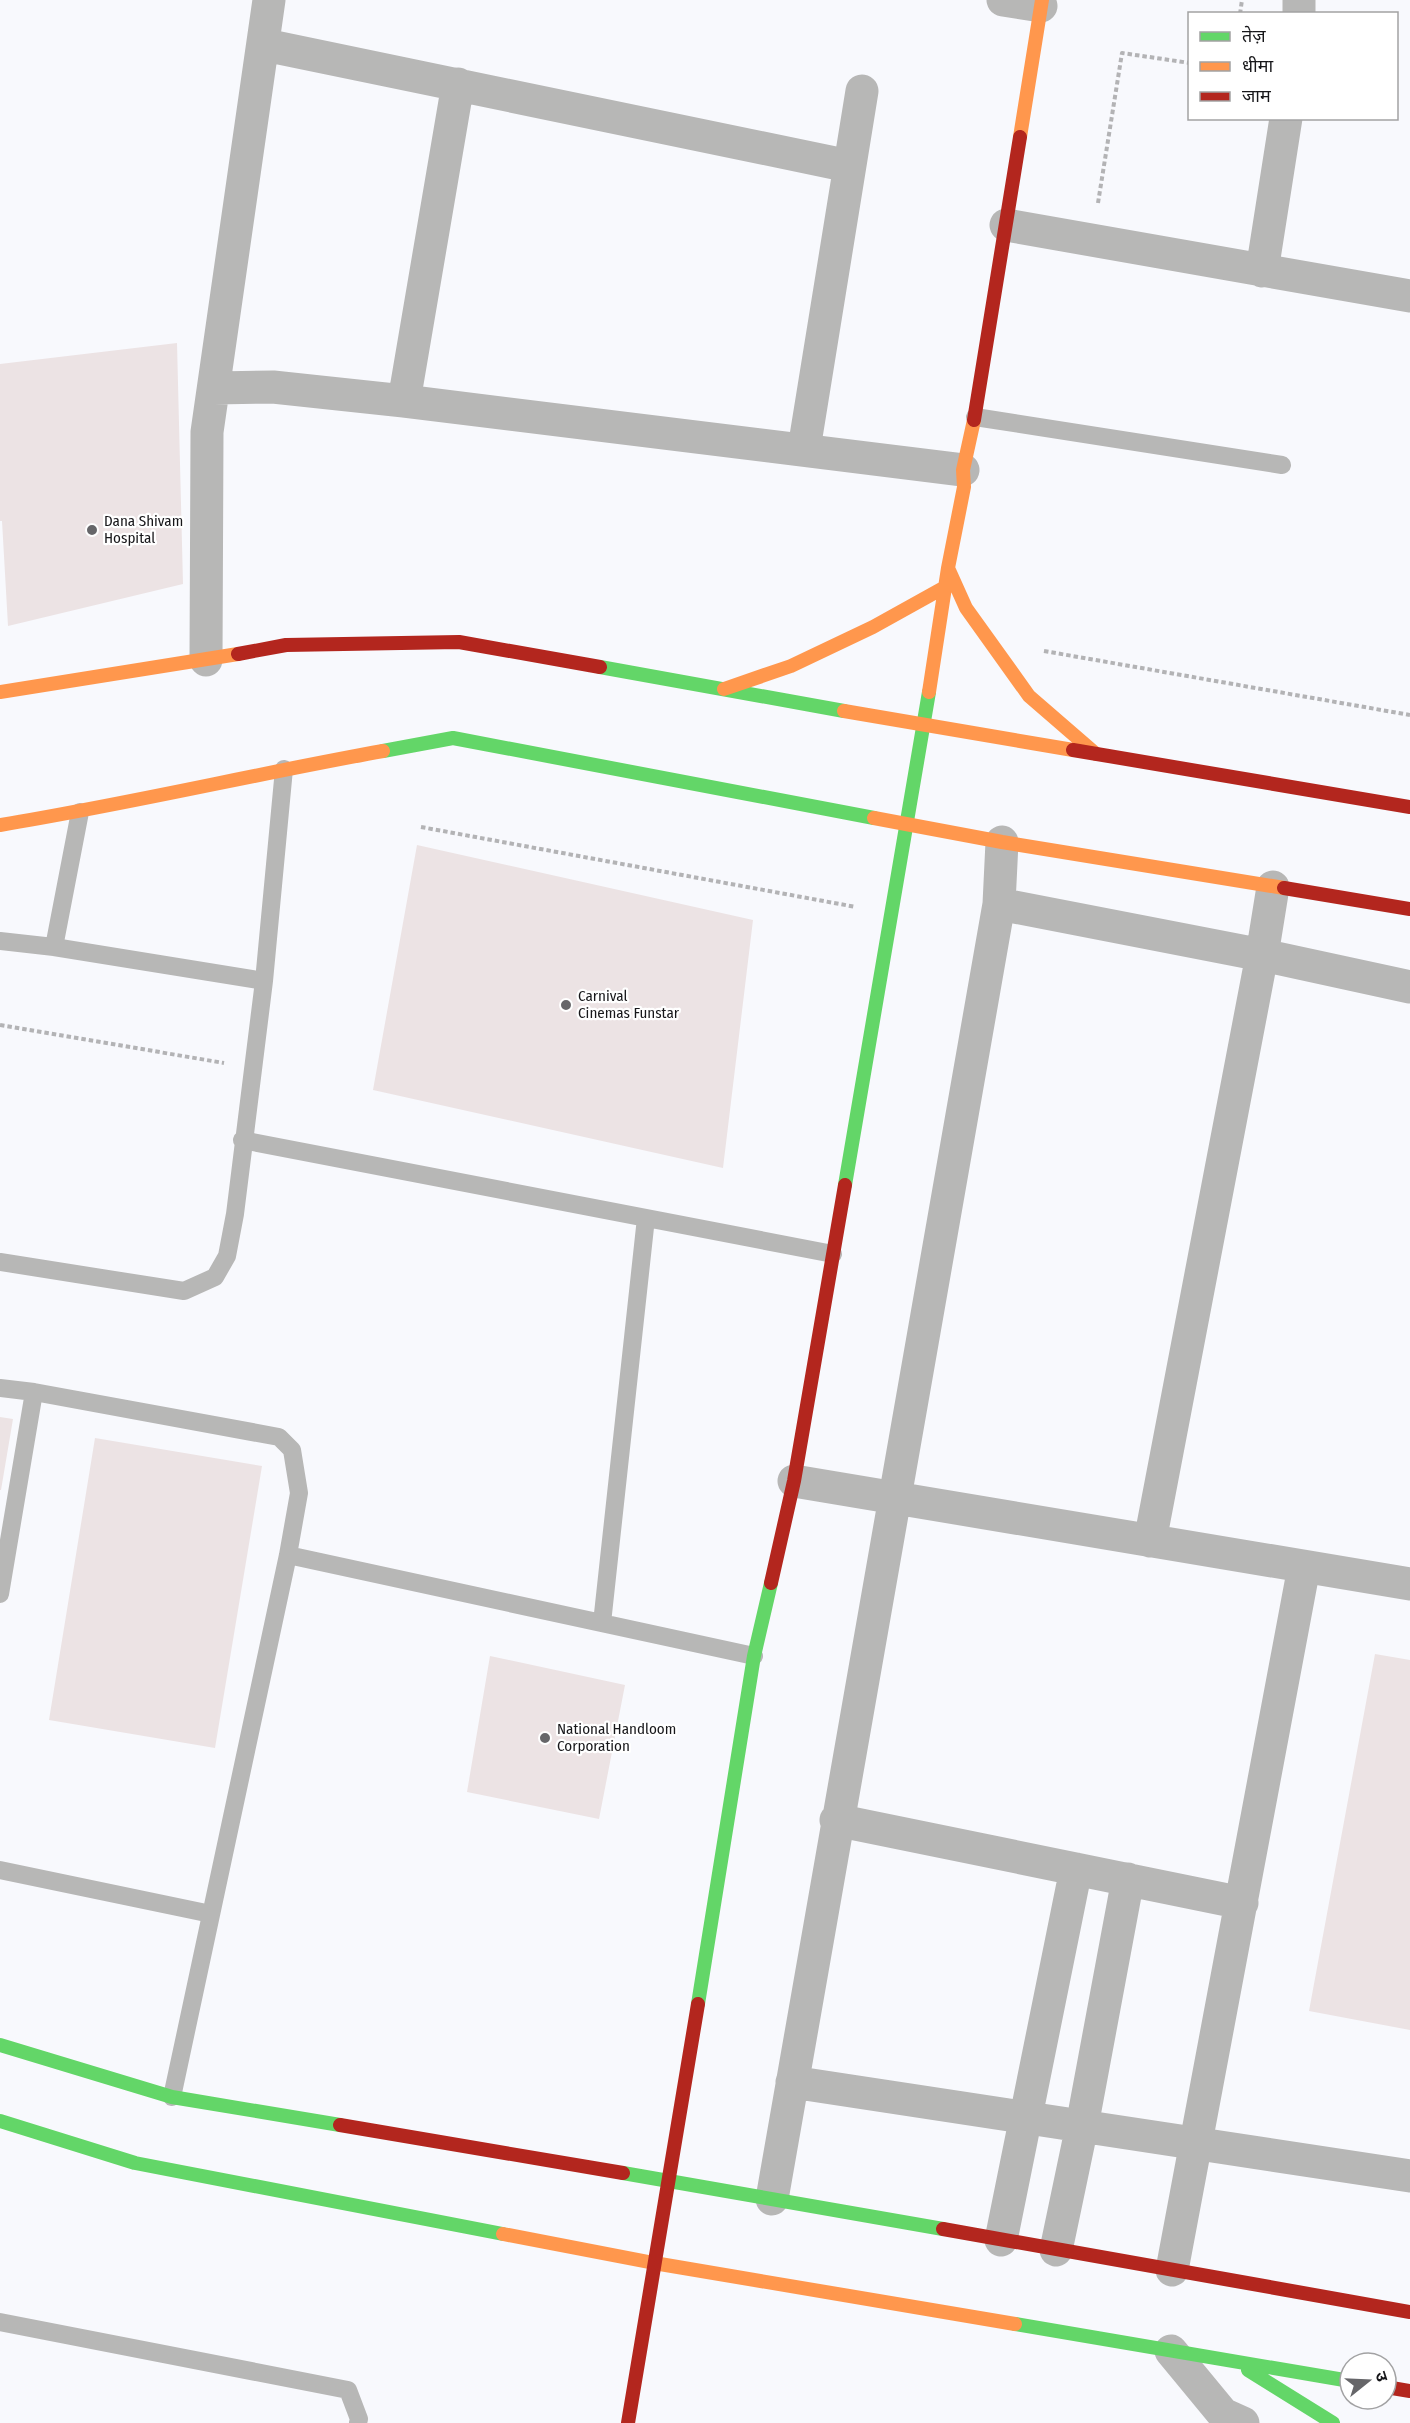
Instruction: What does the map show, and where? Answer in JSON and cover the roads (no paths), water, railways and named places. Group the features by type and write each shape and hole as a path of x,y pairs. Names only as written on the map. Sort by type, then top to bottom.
{"street":[{"path":"206,660 207,432 265,45 269,0"},
{"path":"628,2423 670,2181 754,1656 794,1482 892,914 904,825 924,725 948,568 964,487 963,470 975,417 1041,3 1003,0"},
{"path":"265,45 849,166"},
{"path":"404,401 458,84"},
{"path":"804,449 862,92"},
{"path":"1262,271 1286,120"},
{"path":"1006,225 1410,296"},
{"path":"214,388 273,387 404,401 963,470"},
{"path":"948,568 966,608 1029,696 1096,754"},
{"path":"723,689 791,666 873,627 945,587"},
{"path":"0,692 206,660 286,645 459,642 924,725 1410,807"},
{"path":"0,825 80,812 284,769 453,738 904,825 1410,909"},
{"path":"772,2199 836,1820 999,904 1002,842"},
{"path":"1150,1541 1273,887"},
{"path":"999,904 1262,955 1410,987"},
{"path":"794,1482 1410,1584"},
{"path":"1172,2270 1304,1567"},
{"path":"836,1820 1242,1903"},
{"path":"1001,2240 1076,1869"},
{"path":"1056,2250 1082,2126 1128,1879"},
{"path":"0,2045 172,2097 670,2181 1410,2312"},
{"path":"792,2082 1410,2175"},
{"path":"0,2121 135,2163 654,2263 1338,2379"},
{"path":"1171,2351 1223,2414 1243,2423"},
{"path":"1235,2361 1333,2423"}],"lane":[{"path":"975,417 1282,465"},
{"path":"0,1262 184,1291 215,1278 227,1256 234,1214 264,981 284,769"},
{"path":"54,947 80,812"},
{"path":"0,941 54,947 264,981"},
{"path":"242,1140 833,1254"},
{"path":"602,1623 646,1218"},
{"path":"0,1388 34,1392 279,1437 292,1450 299,1493 288,1555 172,2097"},
{"path":"0,1594 34,1392"},
{"path":"288,1555 754,1656"},
{"path":"0,1870 211,1914"},
{"path":"0,2322 348,2391 359,2419 358,2423"}],"place":[{"name":"Dana Shivam Hospital","path":"92,530"},
{"name":"Carnival Cinemas Funstar","path":"566,1005"},
{"name":"National Handloom Corporation","path":"545,1738"}]}
